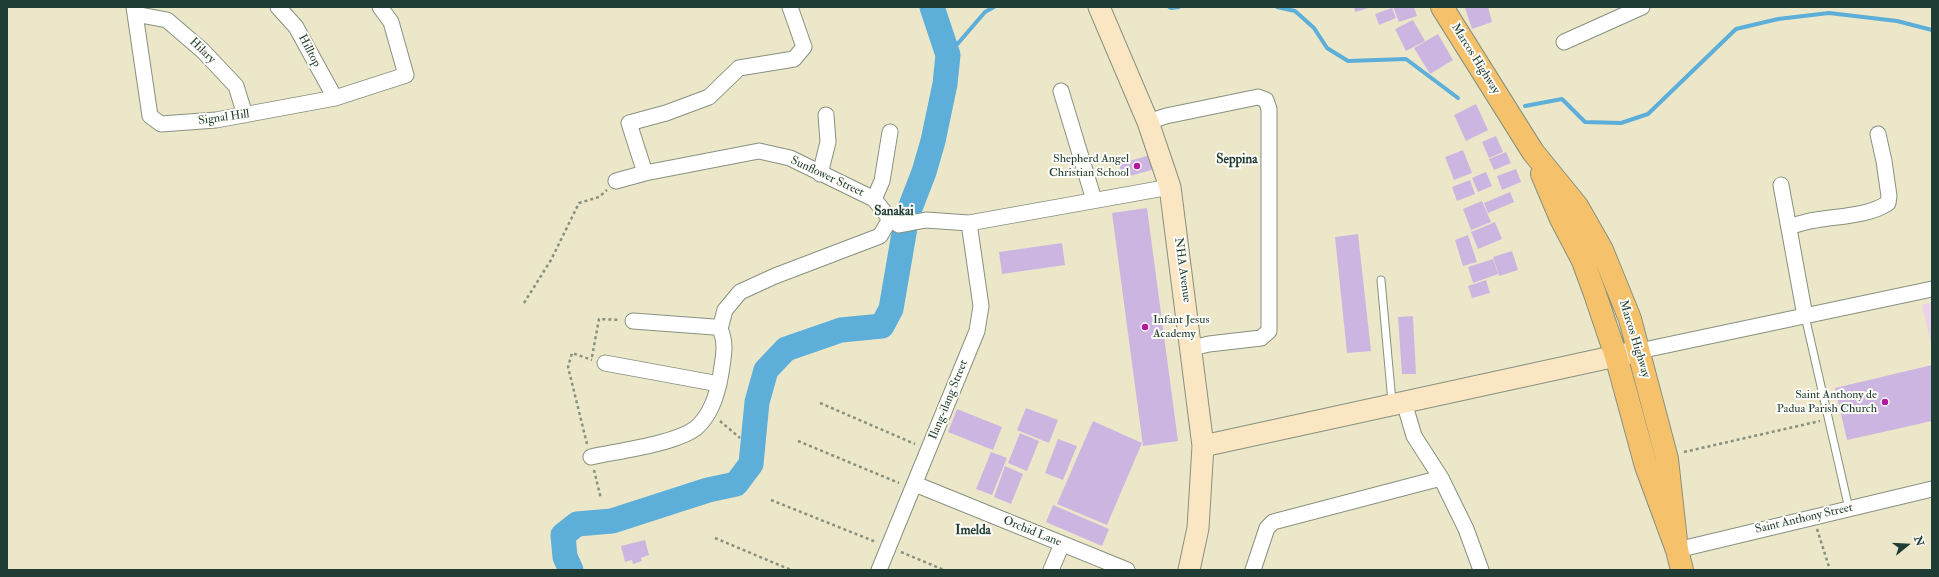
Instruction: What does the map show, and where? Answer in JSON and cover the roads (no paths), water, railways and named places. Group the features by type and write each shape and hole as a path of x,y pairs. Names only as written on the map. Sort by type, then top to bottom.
{"main road":[{"name":"Marcos Highway","path":"1442,7 1533,152 1577,206 1592,230 1623,300 1639,351 1667,459 1679,560"},
{"name":"Marcos Highway","path":"1533,152 1561,219 1583,261 1616,356 1646,466 1679,560"}],"street":[{"name":"Hilltop","path":"278,7 296,27 335,98"},
{"name":"Signal Hill","path":"135,10 150,116 161,124 216,120 335,98 406,75 391,22 380,7"},
{"path":"644,173 629,123 666,113 709,97 739,68 794,59 804,47 790,7"},
{"name":"NHA Avenue","path":"1099,7 1148,122 1170,187 1192,348 1203,446 1198,528 1189,570"},
{"path":"1564,42 1642,7"},
{"name":"Hilary","path":"135,10 167,20 203,51 236,86 245,115"},
{"path":"1061,91 1094,200"},
{"path":"1148,122 1166,116 1258,97 1266,100 1269,109 1269,331 1261,338 1192,348"},
{"path":"820,174 828,142 826,114"},
{"path":"874,199 882,181 890,132"},
{"path":"1789,227 1815,220 1838,218 1880,208 1888,203 1889,196 1884,161 1878,134"},
{"name":"Sunflower Street","path":"616,181 644,173 759,151 790,158 820,174 874,199 894,222"},
{"path":"1781,185 1805,316"},
{"path":"720,329 725,310 740,292 775,276 880,236 894,222 926,220 969,223 1170,187"},
{"name":"Ilang-ilang Street","path":"879,570 977,331 981,306 969,223"},
{"path":"1203,446 1932,289"},
{"path":"591,457 669,440 695,428 709,412 719,384 724,350 724,337 720,329 714,326 633,321"},
{"path":"598,362 719,384"},
{"path":"1398,403 1414,436 1441,478 1466,529 1481,570"},
{"path":"1253,570 1267,528 1273,522 1441,478"},
{"name":"Orchid Lane","path":"914,487 1127,570"},
{"name":"Saint Anthony Street","path":"1679,560 1813,517 1932,489"},
{"path":"1051,570 1062,544"}],"lane":[{"path":"1381,280 1389,380 1398,403"},
{"path":"1805,316 1849,509"}],"waterway":[{"path":"571,570 565,557 563,535 577,524 612,521 708,490 736,484 751,464 757,402 766,370 786,349 841,330 882,326 891,309 907,216 924,172 933,141 945,84 948,55 932,7"},
{"path":"948,55 985,12 994,7"},
{"path":"1169,7 1179,7"},
{"path":"1277,7 1295,11 1314,28 1327,48 1348,61 1406,59 1458,98"},
{"path":"1525,106 1562,99 1585,122 1621,123 1648,114 1736,29 1778,19 1829,13 1897,21 1932,30"}],"place":[{"name":"Shepherd Angel Christian School","path":"1137,166"},
{"name":"Infant Jesus Academy","path":"1145,327"},
{"name":"Saint Anthony de Padua Parish Church","path":"1885,402"}],"district":[{"name":"Seppina","path":"1237,160"},
{"name":"Sanakai","path":"894,212"},
{"name":"Imelda","path":"973,531"}]}
